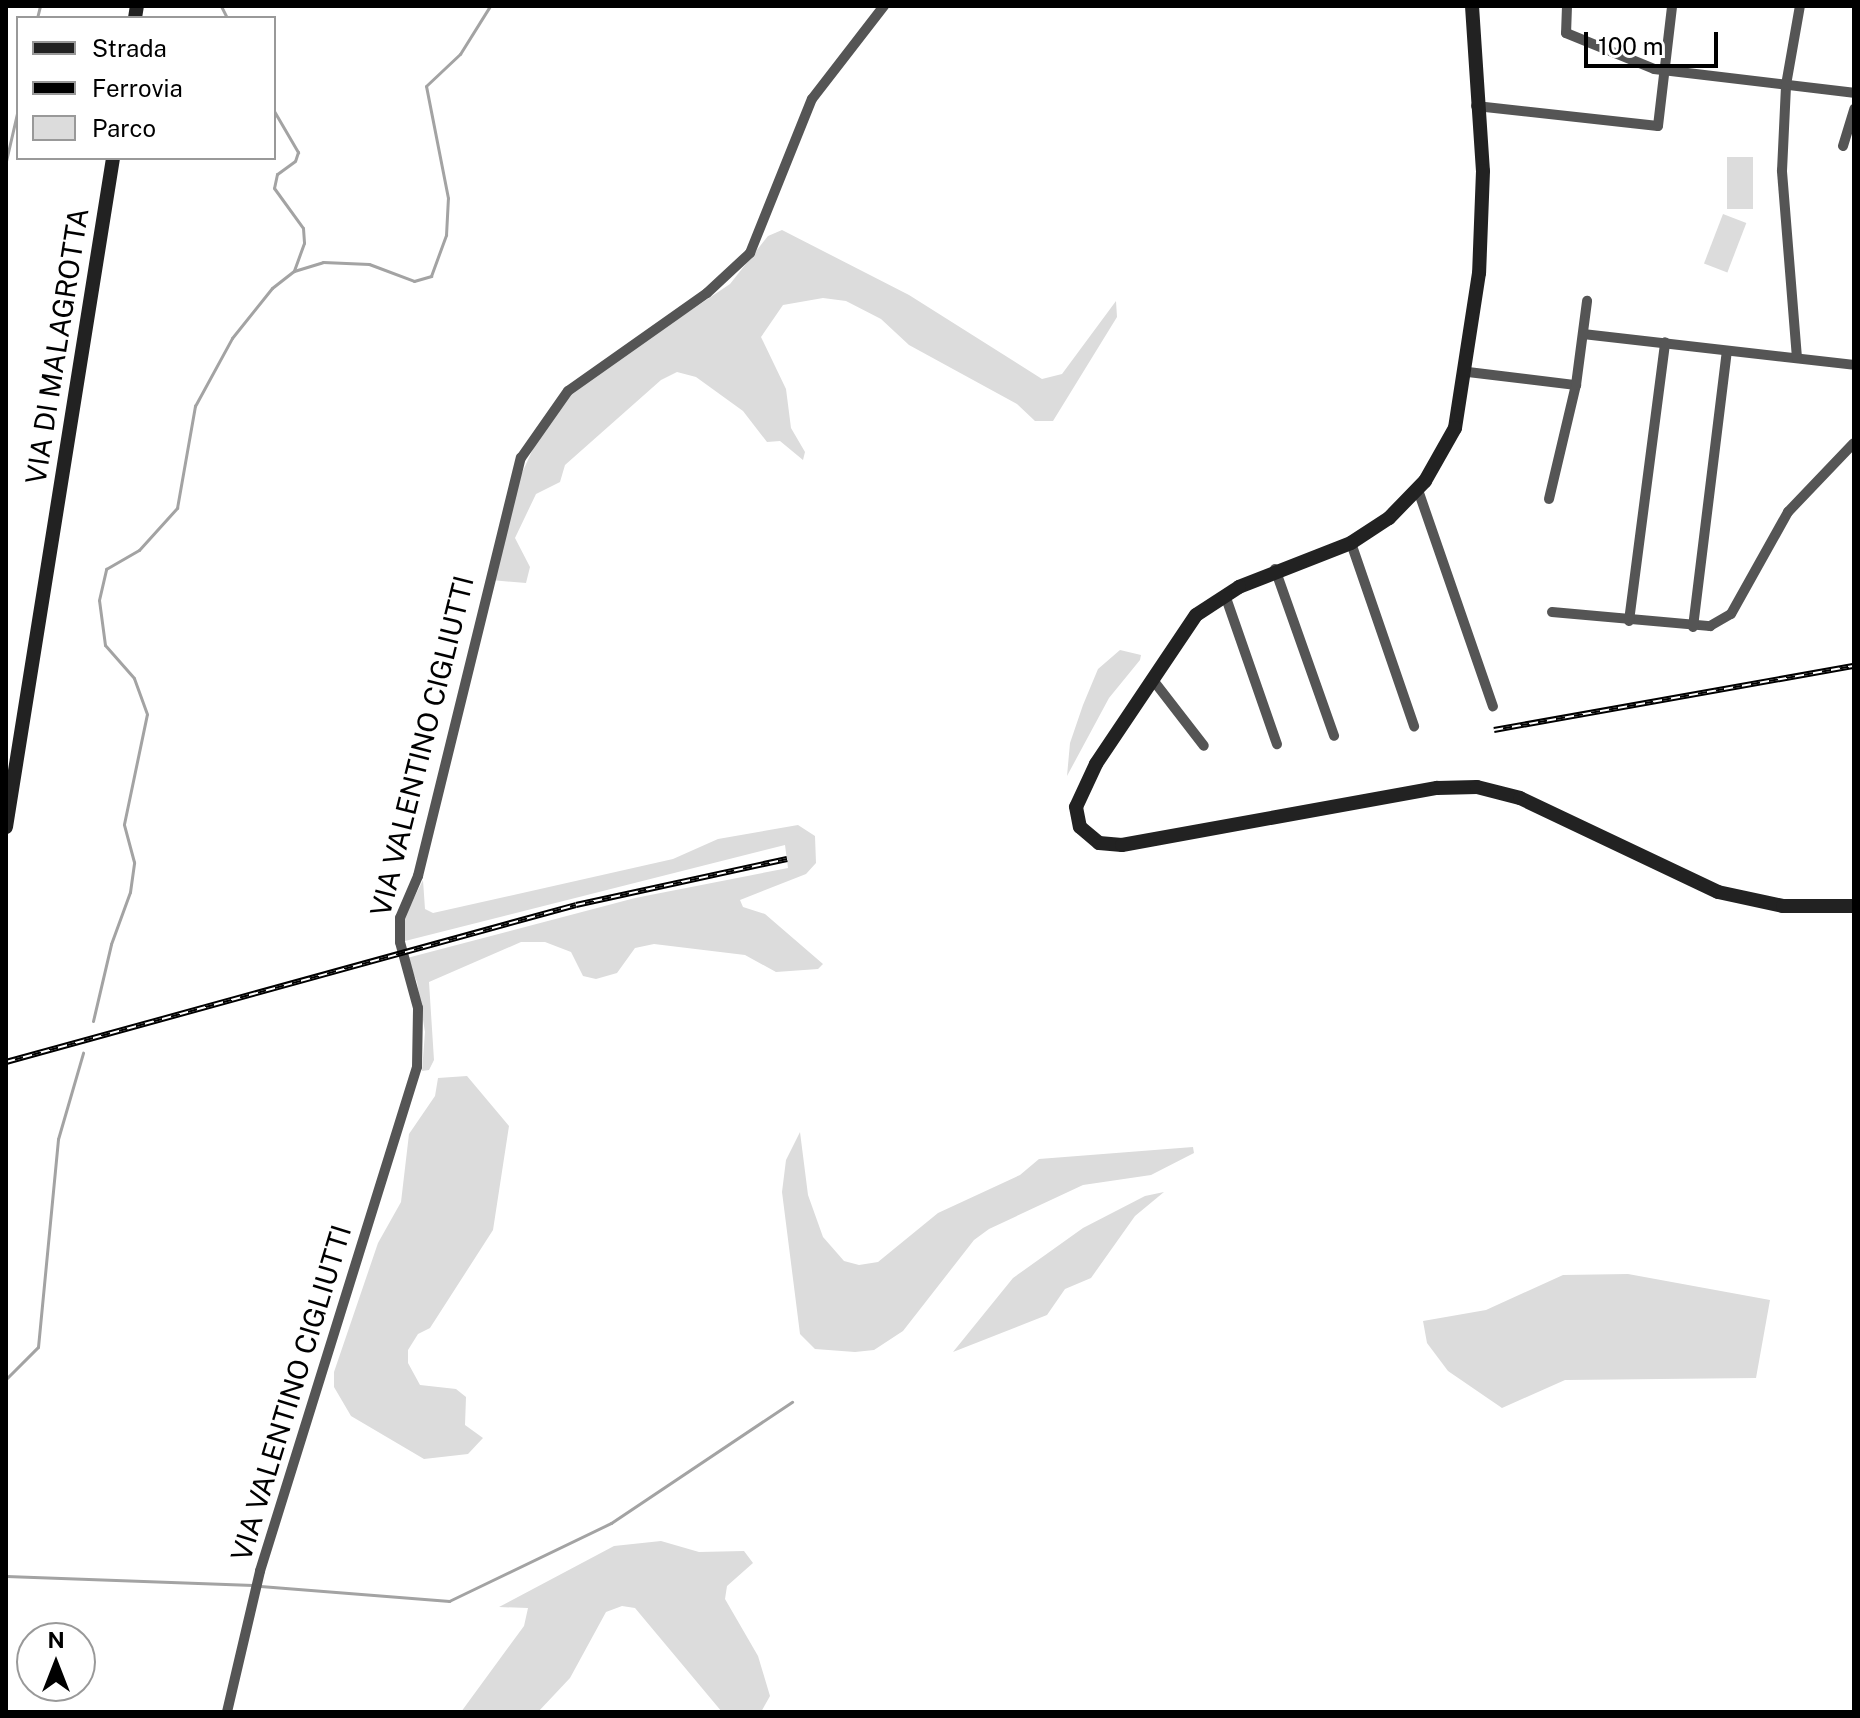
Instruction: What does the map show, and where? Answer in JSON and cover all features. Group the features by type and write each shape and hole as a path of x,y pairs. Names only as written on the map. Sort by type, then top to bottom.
{"street":[{"name":"VIA VALENTINO CIGLIUTTI","path":"227,1712 258,1578 417,1067 418,1008 400,942 400,918 418,876 521,458 568,391 707,293 750,253 812,99 884,6"},
{"path":"1472,6 1476,106 1483,171 1479,273 1468,372 1455,428 1418,490 1351,543 1275,569 1225,595 1188,624 1114,734 1076,807 1080,827 1099,843 1126,844 1437,788 1477,787 1520,798 1718,892 1783,906 1854,906"},
{"path":"1567,6 1566,33 1665,72 1854,93"},
{"path":"1476,106 1658,126 1672,6"},
{"path":"1797,358 1782,171 1786,85 1800,6"},
{"path":"1843,146 1854,109"},
{"name":"VIA DI MALAGROTTA","path":"6,827 113,160"},
{"path":"1549,499 1576,385 1587,301"},
{"path":"1583,334 1854,365"},
{"path":"1629,621 1665,342"},
{"path":"1693,627 1727,351"},
{"path":"1468,372 1576,385"},
{"path":"1552,612 1693,627 1710,626 1731,614 1788,512 1854,443"},
{"path":"1418,490 1493,706"},
{"path":"1351,543 1414,726"},
{"path":"1275,569 1334,736"},
{"path":"1225,595 1277,744"},
{"path":"1153,680 1204,746"}],"green space":[{"path":"1727,157 1753,157 1753,209 1727,209"},
{"path":"1723,214 1746,223 1727,272 1704,263"},
{"path":"782,230 909,295 1042,379 1062,374 1116,301 1117,317 1053,421 1035,421 1017,404 909,345 881,319 846,301 823,298 783,305 761,337 786,389 791,428 805,452 803,460 780,441 767,442 743,411 696,377 677,372 661,380 565,465 560,482 536,494 515,538 530,567 526,583 491,580 516,486 538,438 575,388 730,284 768,236"},
{"path":"1120,650 1141,655 1140,660 1109,698 1067,776 1070,743 1098,669"},
{"path":"798,825 815,836 816,863 806,874 740,900 743,907 765,914 823,964 818,969 776,972 745,955 654,944 635,948 617,973 596,979 583,976 571,952 545,942 521,942 429,982 434,1060 429,1070 422,1071 425,1032 417,982 407,958 635,898 788,868 785,845 405,941 405,916 423,880 425,909 433,913 673,859 718,839"},
{"path":"467,1076 509,1126 493,1230 430,1328 418,1334 408,1350 408,1363 420,1385 456,1389 466,1397 465,1425 483,1438 468,1454 424,1459 351,1416 334,1387 334,1372 378,1243 401,1202 409,1134 435,1096 438,1078"},
{"path":"800,1132 808,1195 823,1237 844,1261 859,1265 878,1262 938,1213 1020,1175 1039,1159 1193,1147 1194,1153 1151,1175 1083,1185 989,1229 974,1240 903,1331 874,1350 855,1352 815,1349 800,1334 782,1192 786,1160"},
{"path":"1164,1192 1135,1216 1091,1278 1065,1289 1047,1315 953,1352 1013,1278 1083,1228 1145,1196"},
{"path":"1628,1274 1770,1300 1756,1378 1565,1380 1502,1408 1448,1371 1427,1343 1423,1321 1486,1310 1563,1275"},
{"path":"661,1541 699,1552 744,1551 753,1563 727,1586 725,1599 758,1656 770,1696 761,1712 722,1712 635,1608 622,1606 606,1612 570,1678 538,1712 461,1712 524,1626 528,1608 499,1607 614,1546"}],"waterway":[{"path":"38,16 40,6"},
{"path":"221,6 226,16"},
{"path":"93,1021 111,944 130,892 134,862 124,824 147,714 134,678 105,645 99,600 106,569 139,550 177,508 195,406 232,338 272,288 294,271 323,262 369,264 414,281 431,276 446,235 448,198 426,86 460,54 490,6"},
{"path":"276,114 298,152 295,161 277,174 274,188 303,228 304,243 294,271"},
{"path":"6,161 16,118"},
{"path":"6,1379 38,1347 58,1139 83,1053"},
{"path":"260,1586 449,1601 611,1523 792,1402"},
{"path":"6,1576 253,1585"}],"railway":[{"path":"1494,730 1854,666"},
{"path":"6,1062 576,905 787,859"}]}
